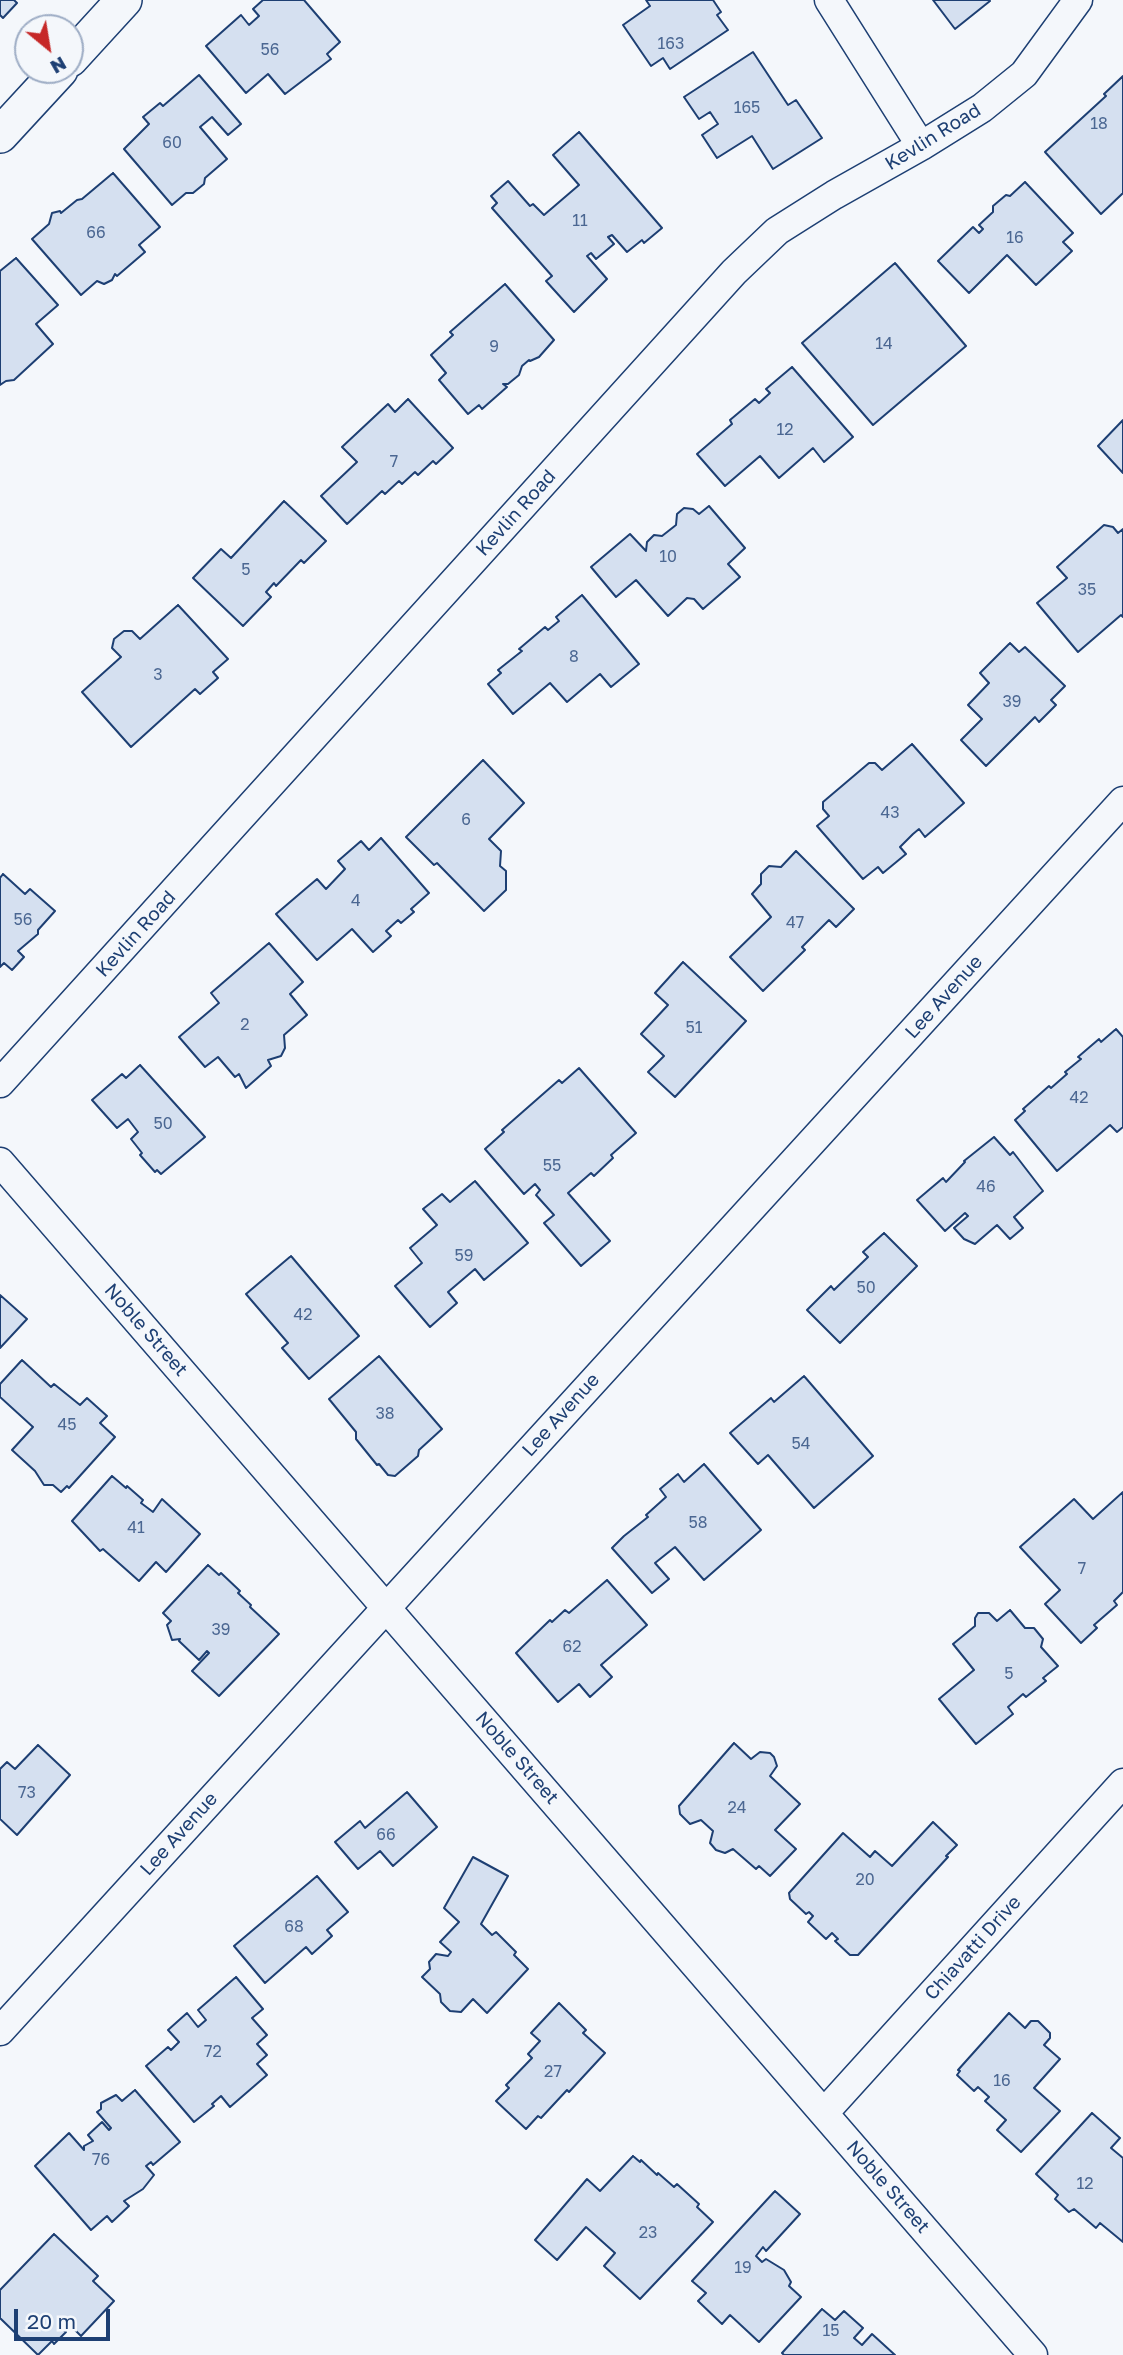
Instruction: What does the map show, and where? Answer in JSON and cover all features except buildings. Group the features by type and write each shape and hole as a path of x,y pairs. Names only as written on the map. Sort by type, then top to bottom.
{"street":[{"path":"84,44 124,0"},
{"path":"829,0 921,146"},
{"name":"Kevlin Road","path":"0,1083 734,272 778,231 982,108 1024,74 1078,0"},
{"path":"0,135 47,84"},
{"name":"Lee Avenue","path":"0,2031 1123,801"},
{"name":"Noble Street","path":"0,1162 1034,2355"},
{"name":"Chiavatti Drive","path":"824,2113 1123,1783"}]}
